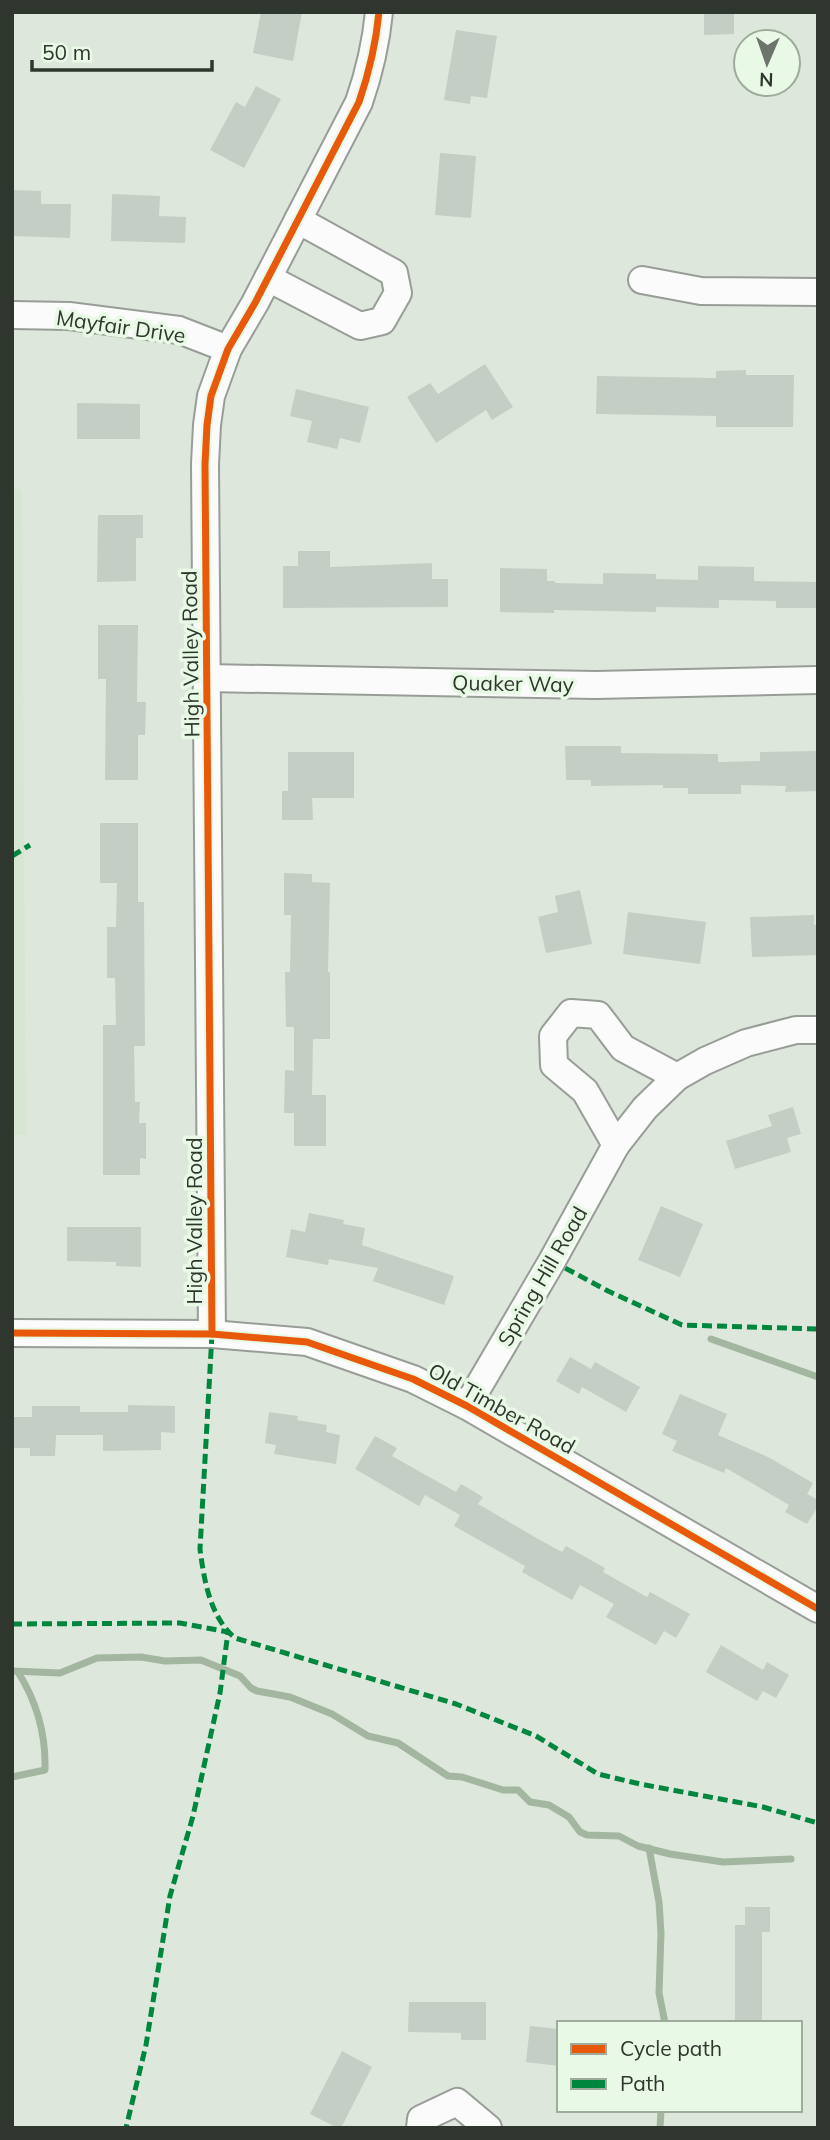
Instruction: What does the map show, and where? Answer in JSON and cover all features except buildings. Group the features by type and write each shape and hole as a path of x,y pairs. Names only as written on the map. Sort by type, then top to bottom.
{"street":[{"name":"High Valley Road","path":"212,1334 206,425 211,396 228,349 359,102 373,53 379,12"},
{"path":"268,278 360,326 382,321 398,293 394,273 298,220"},
{"path":"642,280 701,292 818,292"},
{"name":"Mayfair Drive","path":"12,315 69,316 179,330 228,349"},
{"name":"Quaker Way","path":"207,678 596,685 818,680"},
{"path":"616,1145 585,1091 554,1065 553,1036 571,1013 598,1015 623,1048 677,1077"},
{"name":"Spring Hill Road","path":"467,1406 616,1145 645,1108 677,1077 705,1061 746,1043 796,1030 818,1030"},
{"name":"Old Timber Road","path":"12,1333 212,1334 307,1342 414,1379 467,1406 818,1609"},
{"path":"420,2128 421,2119 457,2102 488,2128"}],"shaded area":[{"path":"12,489 22,489 26,1135 12,1135"}],"waterway":[{"path":"711,1339 818,1377"},
{"path":"12,1671 60,1673 97,1658 201,1660 240,1676 257,1691 290,1697 332,1714 368,1736 398,1743 448,1776 462,1777 503,1790 518,1790 530,1802 549,1805 569,1817 580,1832 587,1835 619,1836 638,1846 723,1862 791,1859"},
{"path":"12,1777 45,1770 39,1719 18,1672"},
{"path":"649,1848 659,1902 659,1993 665,2021"},
{"path":"660,2128 661,2112"}],"marked path":[{"path":"12,856 30,845"},
{"path":"552,1261 608,1291 682,1325 818,1329"},
{"path":"212,1334 200,1549 206,1585 214,1609 235,1638 456,1704 536,1736 598,1774 763,1807 818,1823"},
{"path":"12,1624 180,1623 228,1632 220,1693 193,1816 170,1896 146,2045 126,2128"}],"cycle path":[{"path":"212,1334 205,464 207,425 211,396 228,349 255,303 359,102 372,58 379,12"},
{"path":"12,1333 212,1334 307,1342 413,1379 467,1406 818,1609"}]}
